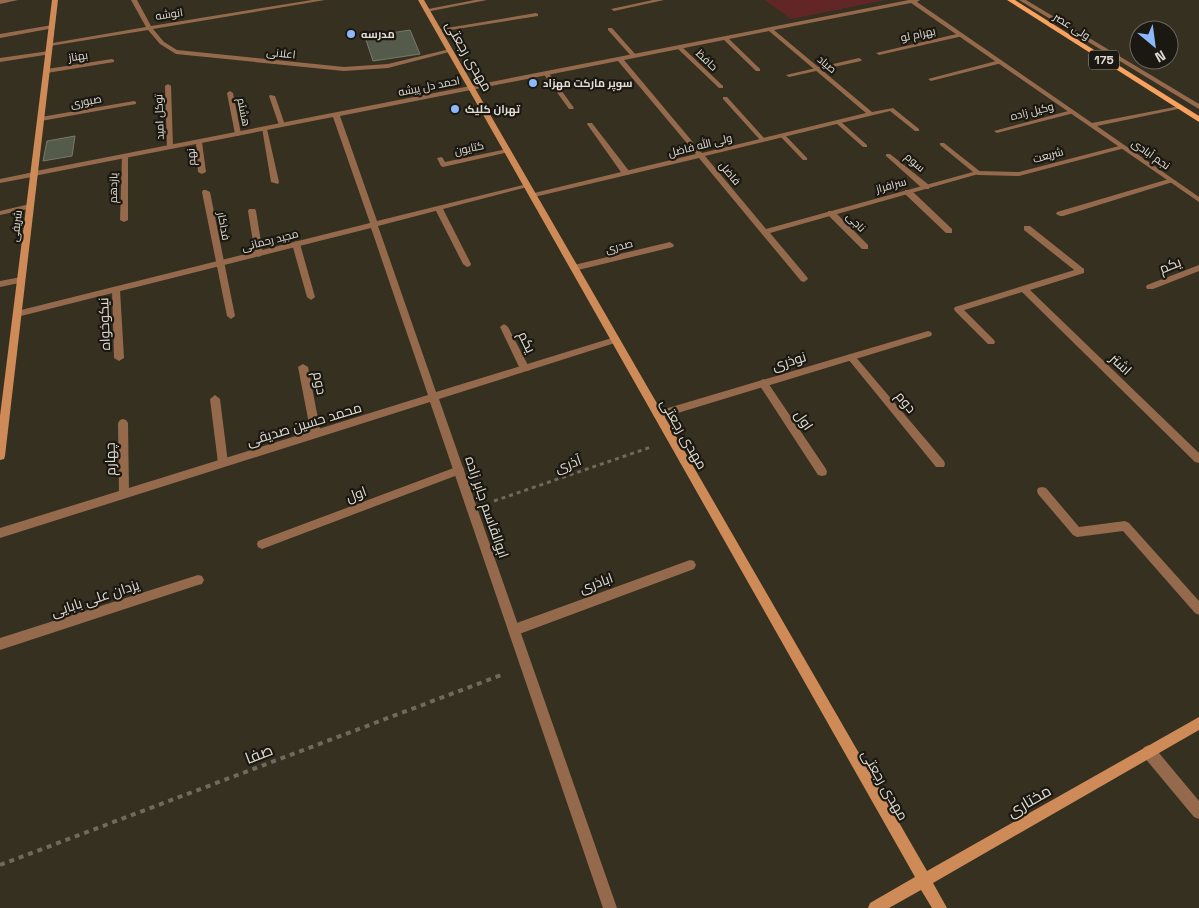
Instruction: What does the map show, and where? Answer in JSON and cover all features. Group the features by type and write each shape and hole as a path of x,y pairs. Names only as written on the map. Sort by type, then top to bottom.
{"main road":[{"name":"ولی عصر","path":"1010,0 1199,120"}],"street":[{"path":"0,2 15,0"},
{"name":"شریفی","path":"0,456 4,397 17,314 55,0"},
{"name":"اعلانی","path":"134,0 149,28 166,48 176,52 344,69 388,66 450,51"},
{"name":"انوشه","path":"50,44 322,0"},
{"name":"مهدی رجعتی","path":"421,0 940,908"},
{"path":"426,10 484,0"},
{"path":"614,9 662,0"},
{"name":"نجم آبادی","path":"914,0 961,35 1199,200"},
{"name":"احمد دل پیشه","path":"0,181 914,0"},
{"path":"1022,0 1199,107"},
{"path":"438,30 536,15"},
{"path":"0,36 52,26"},
{"path":"610,29 634,56"},
{"name":"صیاد","path":"770,29 871,114"},
{"name":"بهرام لو","path":"879,53 961,35"},
{"path":"725,38 758,70"},
{"name":"حافظ","path":"679,47 721,87"},
{"path":"0,60 49,53"},
{"name":"فاضل","path":"620,59 804,279"},
{"name":"بهناز","path":"47,71 112,60"},
{"path":"789,75 860,60"},
{"path":"931,79 1000,62"},
{"path":"546,73 572,108"},
{"name":"توکل امید","path":"168,86 170,147"},
{"name":"هشتم","path":"230,93 238,134"},
{"path":"272,96 282,125"},
{"path":"725,98 763,140"},
{"name":"صبوری","path":"41,119 134,102"},
{"name":"نجم آبادی","path":"1092,125 1178,107"},
{"name":"ولی الله فاضل","path":"530,191 626,173 891,109 917,130"},
{"name":"وکیل زاده","path":"997,131 1072,112"},
{"name":"ابوالقاسم جابر زاده","path":"336,115 610,908"},
{"path":"838,122 865,146"},
{"path":"590,124 626,173"},
{"path":"264,129 274,182"},
{"path":"782,135 805,159"},
{"name":"نهم","path":"200,142 202,172"},
{"path":"942,144 978,173"},
{"name":"شریعت","path":"978,173 1019,174 1123,147"},
{"name":"کتایون","path":"440,158 443,165 507,151"},
{"name":"سوم","path":"888,155 926,187"},
{"name":"یازدهم","path":"124,220 125,156"},
{"name":"سرافراز","path":"764,232 978,173"},
{"path":"1060,214 1172,181"},
{"name":"مجید رحمانی","path":"17,314 439,209 530,191"},
{"name":"فداکار","path":"206,192 231,316"},
{"path":"908,192 949,230"},
{"path":"0,213 30,206"},
{"path":"439,209 466,264"},
{"path":"252,211 260,254"},
{"name":"ناجی","path":"831,213 864,247"},
{"path":"991,342 958,309 1081,271 1027,228"},
{"path":"296,244 311,297"},
{"name":"صدری","path":"574,268 670,245"},
{"name":"یکم","path":"1150,287 1199,268"},
{"path":"0,284 21,280"},
{"name":"اشتر","path":"1024,289 1199,459"},
{"name":"نیکوخواه","path":"116,290 119,358"},
{"name":"یکم","path":"504,327 525,369"},
{"name":"نوذری","path":"658,415 928,334"},
{"name":"محمد حسین صدیقی","path":"0,532 615,340"},
{"name":"دوم","path":"851,357 940,464"},
{"name":"دوم","path":"303,367 316,434"},
{"name":"اول","path":"763,383 822,472"},
{"path":"215,399 223,463"},
{"name":"چهارم","path":"123,423 124,494"},
{"name":"اول","path":"262,544 459,470"},
{"path":"1042,491 1077,532 1125,526 1199,609"},
{"name":"اباذری","path":"514,630 690,565"},
{"name":"یزدان علی بابایی","path":"0,644 198,580"},
{"name":"مختاری","path":"875,908 1199,722"},
{"path":"1149,752 1199,812"}],"path":[{"name":"آذری","path":"472,509 672,440"},
{"name":"صفا","path":"0,865 526,666"}],"shaded area":[{"path":"765,0 885,0 791,19"}],"building":[{"path":"410,30 420,54 373,61 365,37"},
{"path":"75,136 72,156 43,161 47,141"}],"place":[{"name":"مدرسه","path":"351,34"},
{"name":"سوپر مارکت مهزاد","path":"533,83"},
{"name":"تهران کلیک","path":"455,109"}]}
